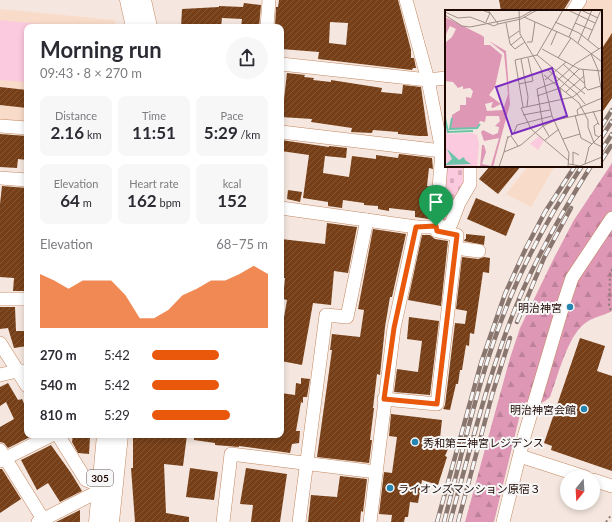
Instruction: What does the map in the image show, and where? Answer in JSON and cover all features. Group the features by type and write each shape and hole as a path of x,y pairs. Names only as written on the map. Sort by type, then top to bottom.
{"main road":[{"path":"128,0 133,24"},
{"path":"143,0 148,24"},
{"name":"305","path":"96,522 104,438"},
{"name":"305","path":"112,522 120,438"}],"street":[{"path":"266,24 269,0"},
{"path":"384,399 437,404 457,235 437,231 436,226 442,151 428,80 406,0"},
{"path":"574,10 580,0"},
{"path":"284,64 428,80 445,78"},
{"path":"0,126 24,128"},
{"path":"284,132 442,151"},
{"path":"284,208 416,227 447,227 451,224 459,203 470,184 470,167"},
{"path":"0,178 24,180"},
{"path":"503,522 524,437 572,278 612,218"},
{"path":"300,522 326,314 347,317 367,220"},
{"path":"370,522 384,399 394,328 416,227"},
{"path":"455,248 479,251"},
{"path":"0,299 24,299"},
{"path":"0,343 22,371 0,375"},
{"path":"45,438 2,456 41,521 99,488 86,480 60,438"},
{"path":"223,522 231,454 376,472"},
{"path":"520,456 563,470"},
{"path":"600,482 612,486"}],"path":[{"path":"612,269 610,274 609,307 612,312"},
{"path":"606,522 612,514"}],"shaded area":[{"path":"612,0 612,82 602,97 602,10 581,10 587,1"},
{"path":"0,9 114,20 116,24 24,24 24,124 0,122"},
{"path":"527,167 554,167 531,207 506,194"}],"green space":[{"path":"0,20 39,24 24,24 24,82 0,80"},
{"path":"612,163 612,311 590,320 578,330 568,348 550,397 542,403 526,402 522,406 494,522 465,522 510,358 520,328 574,220"},
{"path":"446,167 466,167 467,181 448,222 440,222"}],"building":[{"path":"279,0 398,0 411,50 411,58 414,58 416,68 413,68 412,70 318,59 319,52 284,49 284,24 275,24 276,7 278,7","holes":["330,22 348,23 346,45 329,43"]},
{"path":"499,0 570,0 564,10 501,10"},
{"path":"244,3 261,5 259,24 241,24 242,19 222,18 221,24 181,24 182,9 219,6 243,7"},
{"path":"612,33 612,98 602,113 602,48"},
{"path":"287,73 305,75 304,77 314,78 313,80 331,82 331,80 382,88 381,92 402,94 403,85 421,87 428,136 398,134 398,132 373,130 372,133 351,132 352,128 311,122 312,119 284,117 284,99"},
{"path":"0,87 24,90 24,108 0,105"},
{"path":"0,134 24,136 24,160 18,159 17,168 0,167"},
{"path":"284,140 347,148 346,158 325,156 323,173 349,177 352,156 376,159 376,155 398,158 399,154 432,158 433,169 429,168 427,186 431,187 429,219 415,217 415,211 389,208 389,211 378,209 378,206 364,205 364,203 343,200 342,208 328,206 328,202 303,198 309,155 284,151"},
{"path":"489,167 520,167 498,194 479,179"},
{"path":"2,186 24,188 24,291 13,291 14,278 0,277 0,204"},
{"path":"288,190 302,192 300,202 287,199"},
{"path":"476,198 515,214 506,236 467,219"},
{"path":"327,223 357,227 348,273 334,271 331,305 313,303 302,365 284,362 284,318 287,300 284,299 284,239 325,244"},
{"path":"373,229 406,234 392,297 390,297 380,375 377,374 369,463 317,457 332,350 330,350 332,334 360,337 364,310 358,309"},
{"path":"466,234 485,236 484,245 464,241 466,239"},
{"path":"422,235 430,235 435,239 448,241 441,306 408,300"},
{"path":"462,257 478,259 484,257 490,258 489,273 483,272 474,334 470,333 469,346 466,345 462,370 460,370 458,384 456,384 450,410 443,409 445,405 455,323 465,324 467,311 456,309"},
{"path":"0,307 15,307 16,331 24,331 24,346 14,348 8,328 0,329"},
{"path":"409,317 439,321 430,395 394,392 397,369 418,372 422,341 407,339"},
{"name":"明治神宮会館","path":"580,338 605,346 597,371 612,376 612,471 551,450 552,446 544,443"},
{"path":"301,378 310,379 307,397 303,397 303,403 301,402 296,431 300,431 299,443 292,444 290,453 239,446 215,445 215,443 194,440 194,438 284,438 284,393 295,395 296,383 301,384"},
{"path":"8,383 18,400 22,399 24,403 24,438 28,438 8,448 4,443 0,442 0,427 14,419 6,402 0,406 0,387"},
{"path":"391,414 442,420 440,438 451,442 445,456 447,457 438,485 422,480 418,503 410,502 408,517 405,517 404,522 391,522 392,515 379,514 384,472 392,473 397,437 389,436"},
{"path":"73,438 90,438 89,454 78,453 72,442"},
{"path":"133,438 187,438 183,466 164,464 166,513 189,517 189,522 135,522 131,468 133,468"},
{"path":"51,445 82,491 60,502 48,483 37,490 21,460"},
{"path":"190,468 218,472 214,500 186,497"},
{"path":"246,468 287,474 280,522 251,522 253,505 240,504"},
{"path":"0,469 2,469 21,499 0,513"},
{"path":"340,476 367,479 363,512 361,511 360,522 308,522 311,495 337,497"},
{"path":"80,510 80,522 56,522"}],"railway":[{"path":"602,125 612,110"},
{"path":"602,136 612,121"},
{"path":"602,149 612,134"},
{"path":"602,160 611,146"},
{"path":"437,522 481,363 505,294 526,248 545,212 574,167"},
{"path":"444,522 482,379 500,323 518,279 535,245 562,197 581,167"},
{"path":"450,522 473,437 508,326 535,264 552,231 590,167"},
{"path":"517,322 544,258 571,208"},
{"path":"458,522 492,395 510,338"}],"place":[{"name":"明治神宮","path":"570,307"},
{"name":"明治神宮会館","path":"584,409"},
{"name":"秀和第二神宮レジデンス","path":"415,442"},
{"name":"ライオンズマンション原宿３","path":"390,488"}],"route":[{"path":"436,226 437,231 457,235 437,404 384,399 394,328 416,227 436,226"}]}
